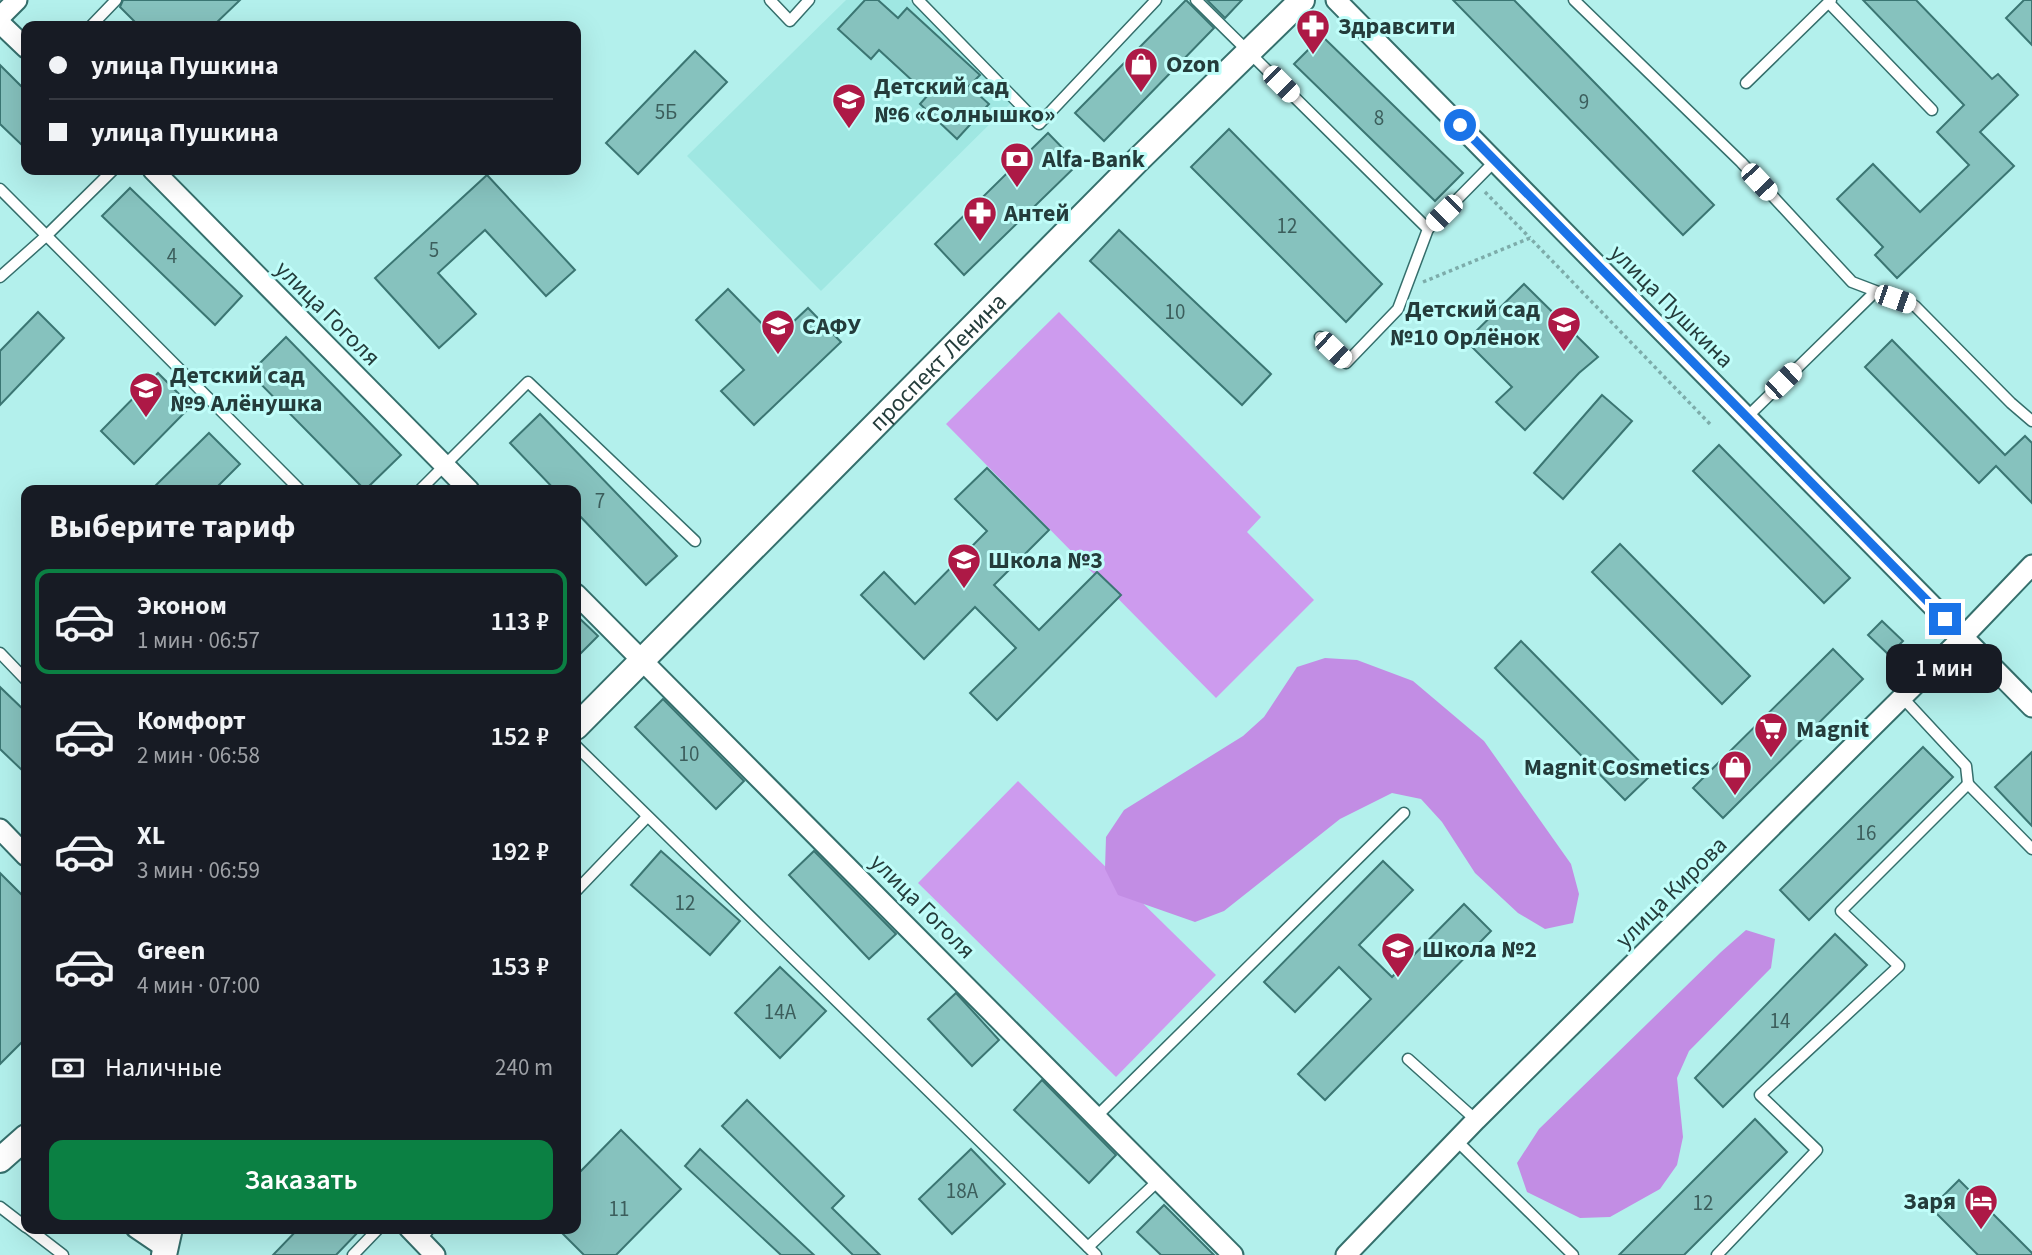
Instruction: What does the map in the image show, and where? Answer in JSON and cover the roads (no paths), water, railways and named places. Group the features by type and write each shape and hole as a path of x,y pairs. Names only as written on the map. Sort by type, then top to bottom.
{"street":[{"path":"0,17 17,0"},
{"name":"проспект Ленина","path":"581,722 1139,160 1302,0"},
{"name":"улица Пушкина","path":"1336,0 2032,706"},
{"path":"0,23 21,43"},
{"name":"улица Гоголя","path":"158,175 464,485"},
{"name":"улица Кирова","path":"1346,1255 1456,1139 1963,637 2032,565"},
{"name":"улица Гоголя","path":"581,599 1233,1255"},
{"path":"0,829 21,851"},
{"path":"0,1160 21,1141"},
{"path":"147,1234 166,1244"},
{"path":"421,1234 435,1255"}],"lane":[{"path":"96,21 116,0"},
{"path":"770,0 790,21 809,0"},
{"path":"918,0 1039,124 1156,0"},
{"path":"1196,0 1428,229"},
{"path":"1574,0 1741,162 1852,282 1915,306 2032,421"},
{"path":"1746,83 1830,1 1933,110"},
{"path":"1320,337 1346,363 1398,309 1428,229 1495,161"},
{"path":"0,277 108,175"},
{"path":"0,189 295,485"},
{"path":"1746,417 1875,292"},
{"path":"425,485 528,382 695,541"},
{"path":"0,653 21,675"},
{"path":"1902,697 1966,766 1968,785 2032,849"},
{"path":"581,751 1096,1255"},
{"path":"1717,1255 1817,1150 1760,1095 1899,966 1841,911 1968,785"},
{"path":"1097,1116 1404,813"},
{"path":"581,886 647,817"},
{"path":"1408,1059 1475,1120"},
{"path":"1456,1139 1573,1255"},
{"path":"1088,1247 1159,1180"},
{"path":"0,1207 21,1223"},
{"path":"35,1234 63,1255"},
{"path":"353,1255 373,1234"}],"place":[{"name":"Здравсити","path":"1313,56"},
{"name":"Ozon","path":"1141,94"},
{"name":"Детский сад №6 «Солнышко»","path":"849,130"},
{"name":"Alfa-Bank","path":"1017,189"},
{"name":"Антей","path":"980,243"},
{"name":"Детский сад №10 Орлёнок","path":"1564,353"},
{"name":"САФУ","path":"778,356"},
{"name":"Детский сад №9 Алёнушка","path":"146,419"},
{"name":"Школа №3","path":"964,590"},
{"name":"Magnit","path":"1771,759"},
{"name":"Magnit Cosmetics","path":"1735,797"},
{"name":"Школа №2","path":"1398,979"},
{"name":"Заря","path":"1981,1231"}]}
